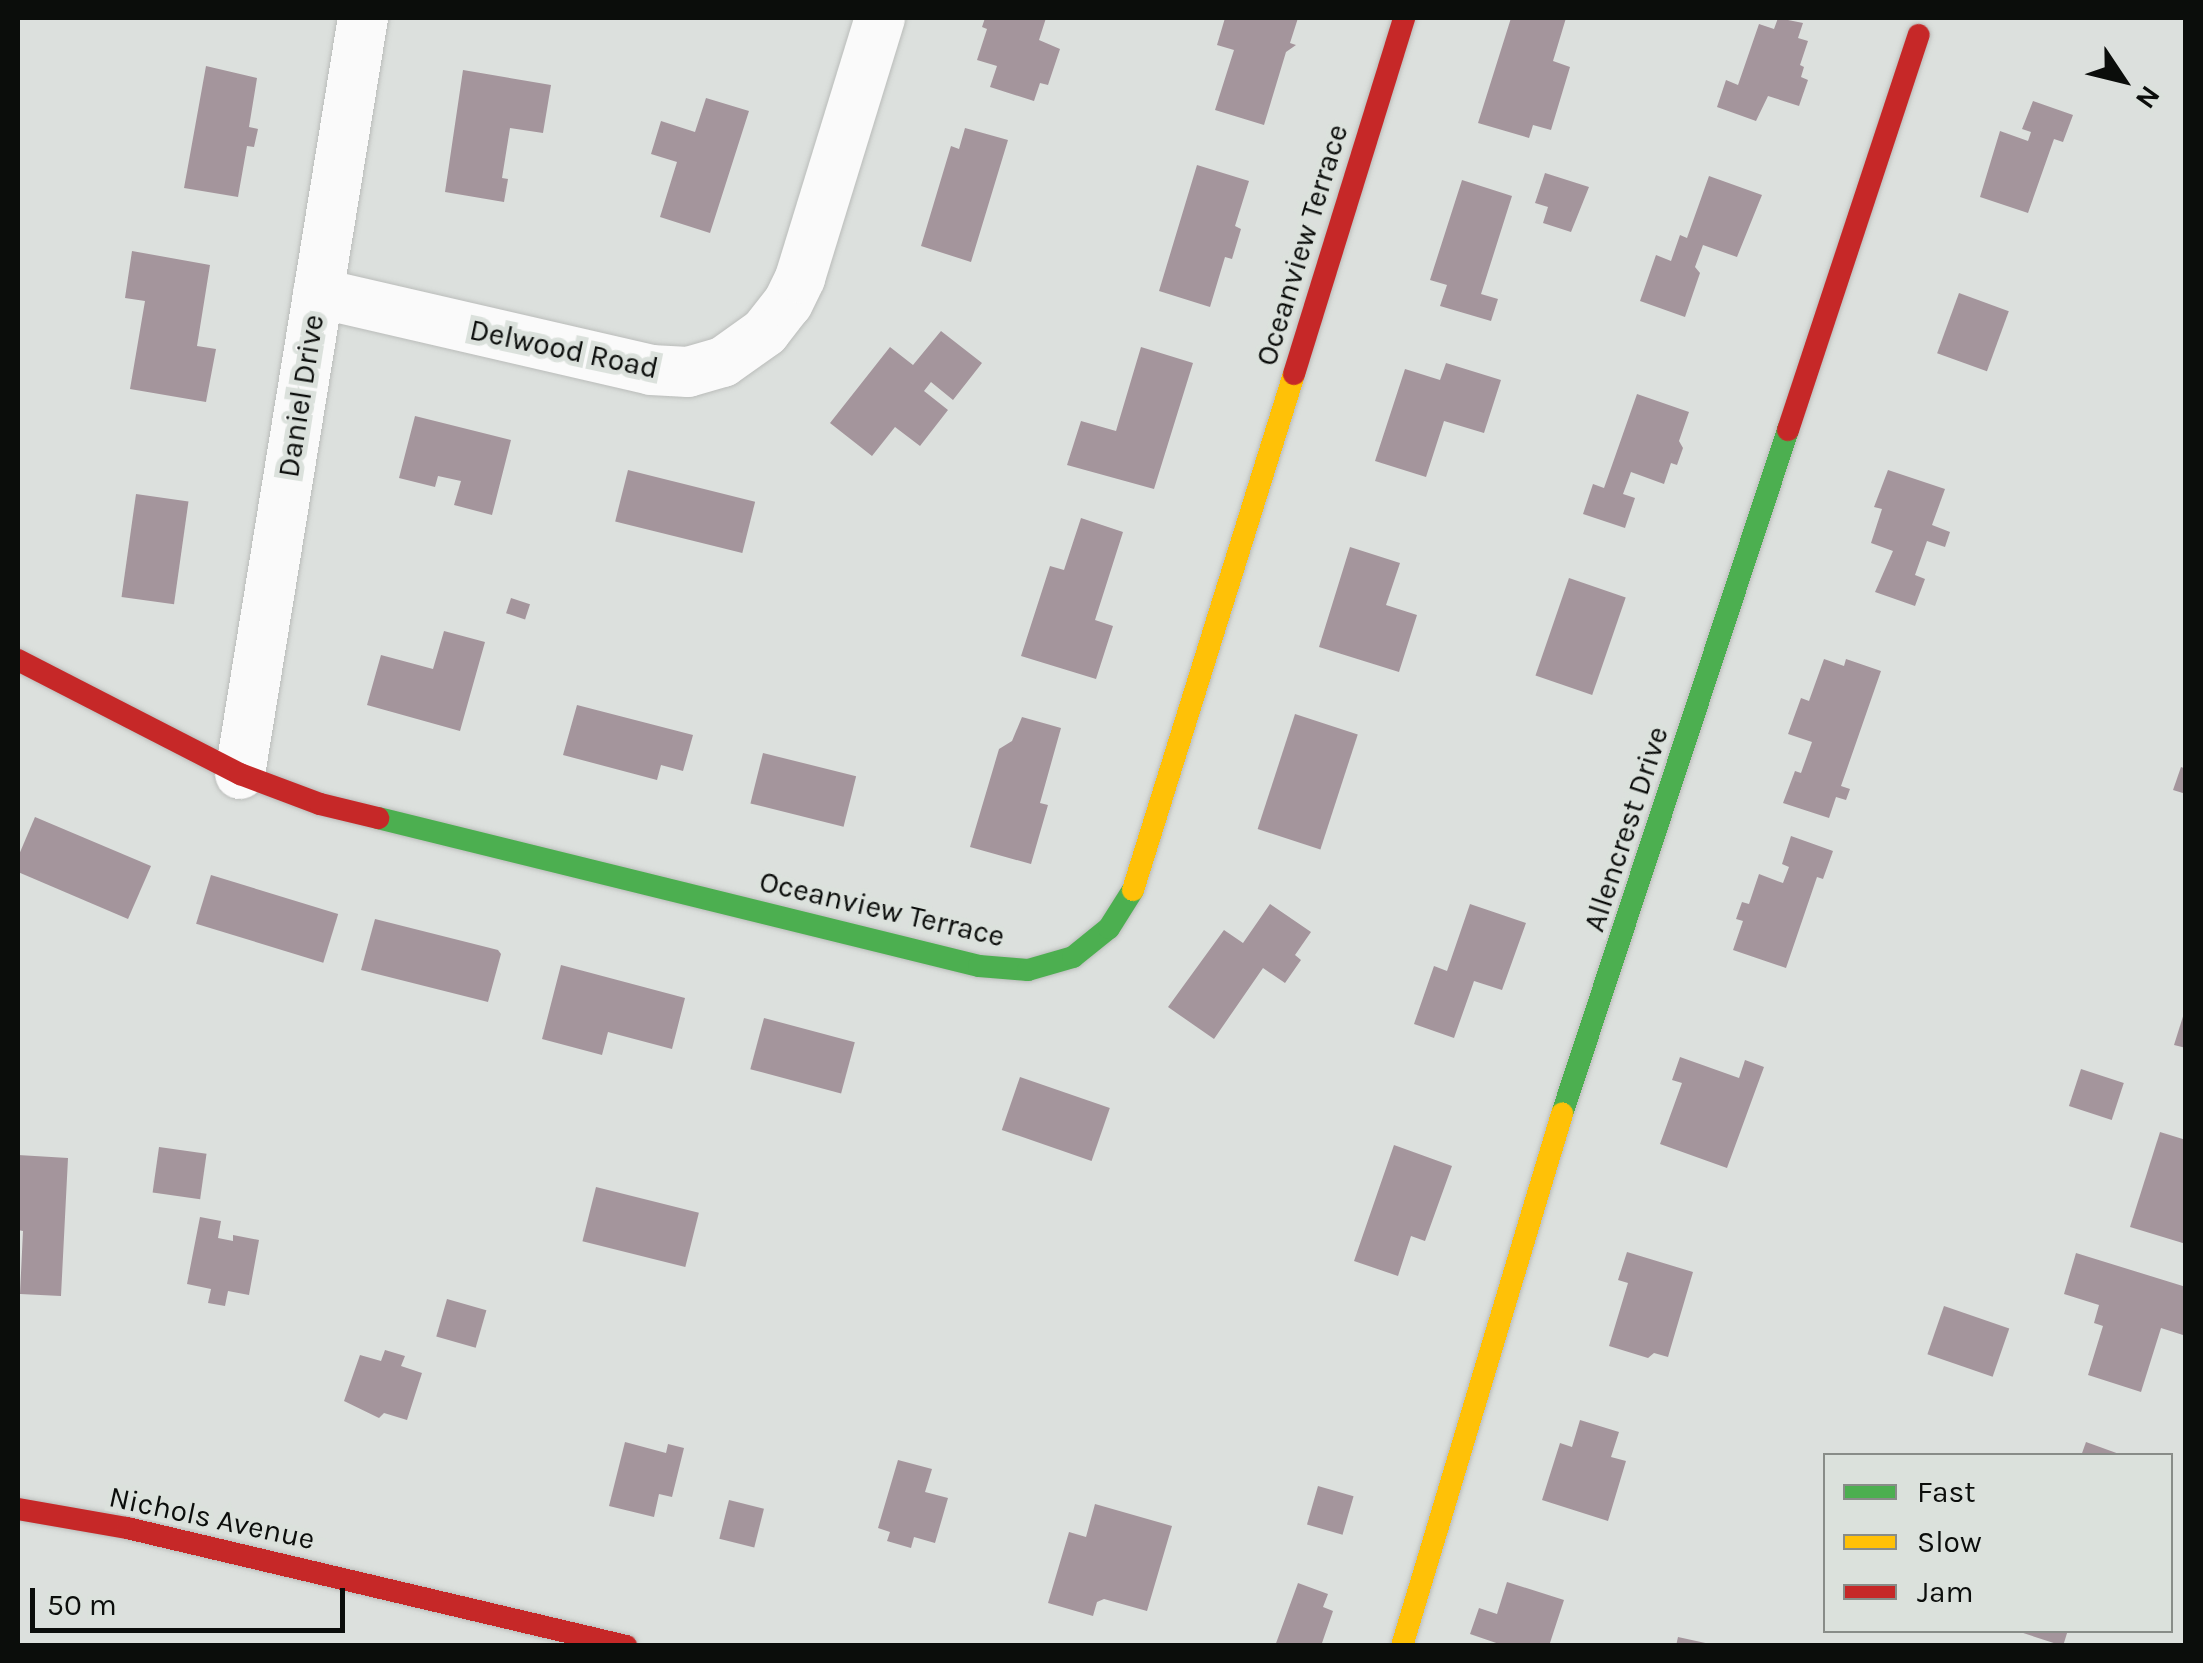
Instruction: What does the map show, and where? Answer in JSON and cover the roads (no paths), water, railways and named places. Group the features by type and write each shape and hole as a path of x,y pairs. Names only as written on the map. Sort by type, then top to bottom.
{"street":[{"name":"Daniel Drive","path":"240,774 363,18"},
{"name":"Delwood Road","path":"318,293 650,370 688,372 722,362 752,344 776,320 800,278 880,18"},
{"name":"Oceanview Terrace","path":"18,660 240,774 320,804 979,966 1028,970 1073,956 1109,928 1134,888 1404,18"},
{"name":"Allencrest Drive","path":"1402,1646 1564,1108 1919,35"},
{"name":"Nichols Avenue","path":"18,1508 127,1528 626,1646"}]}
